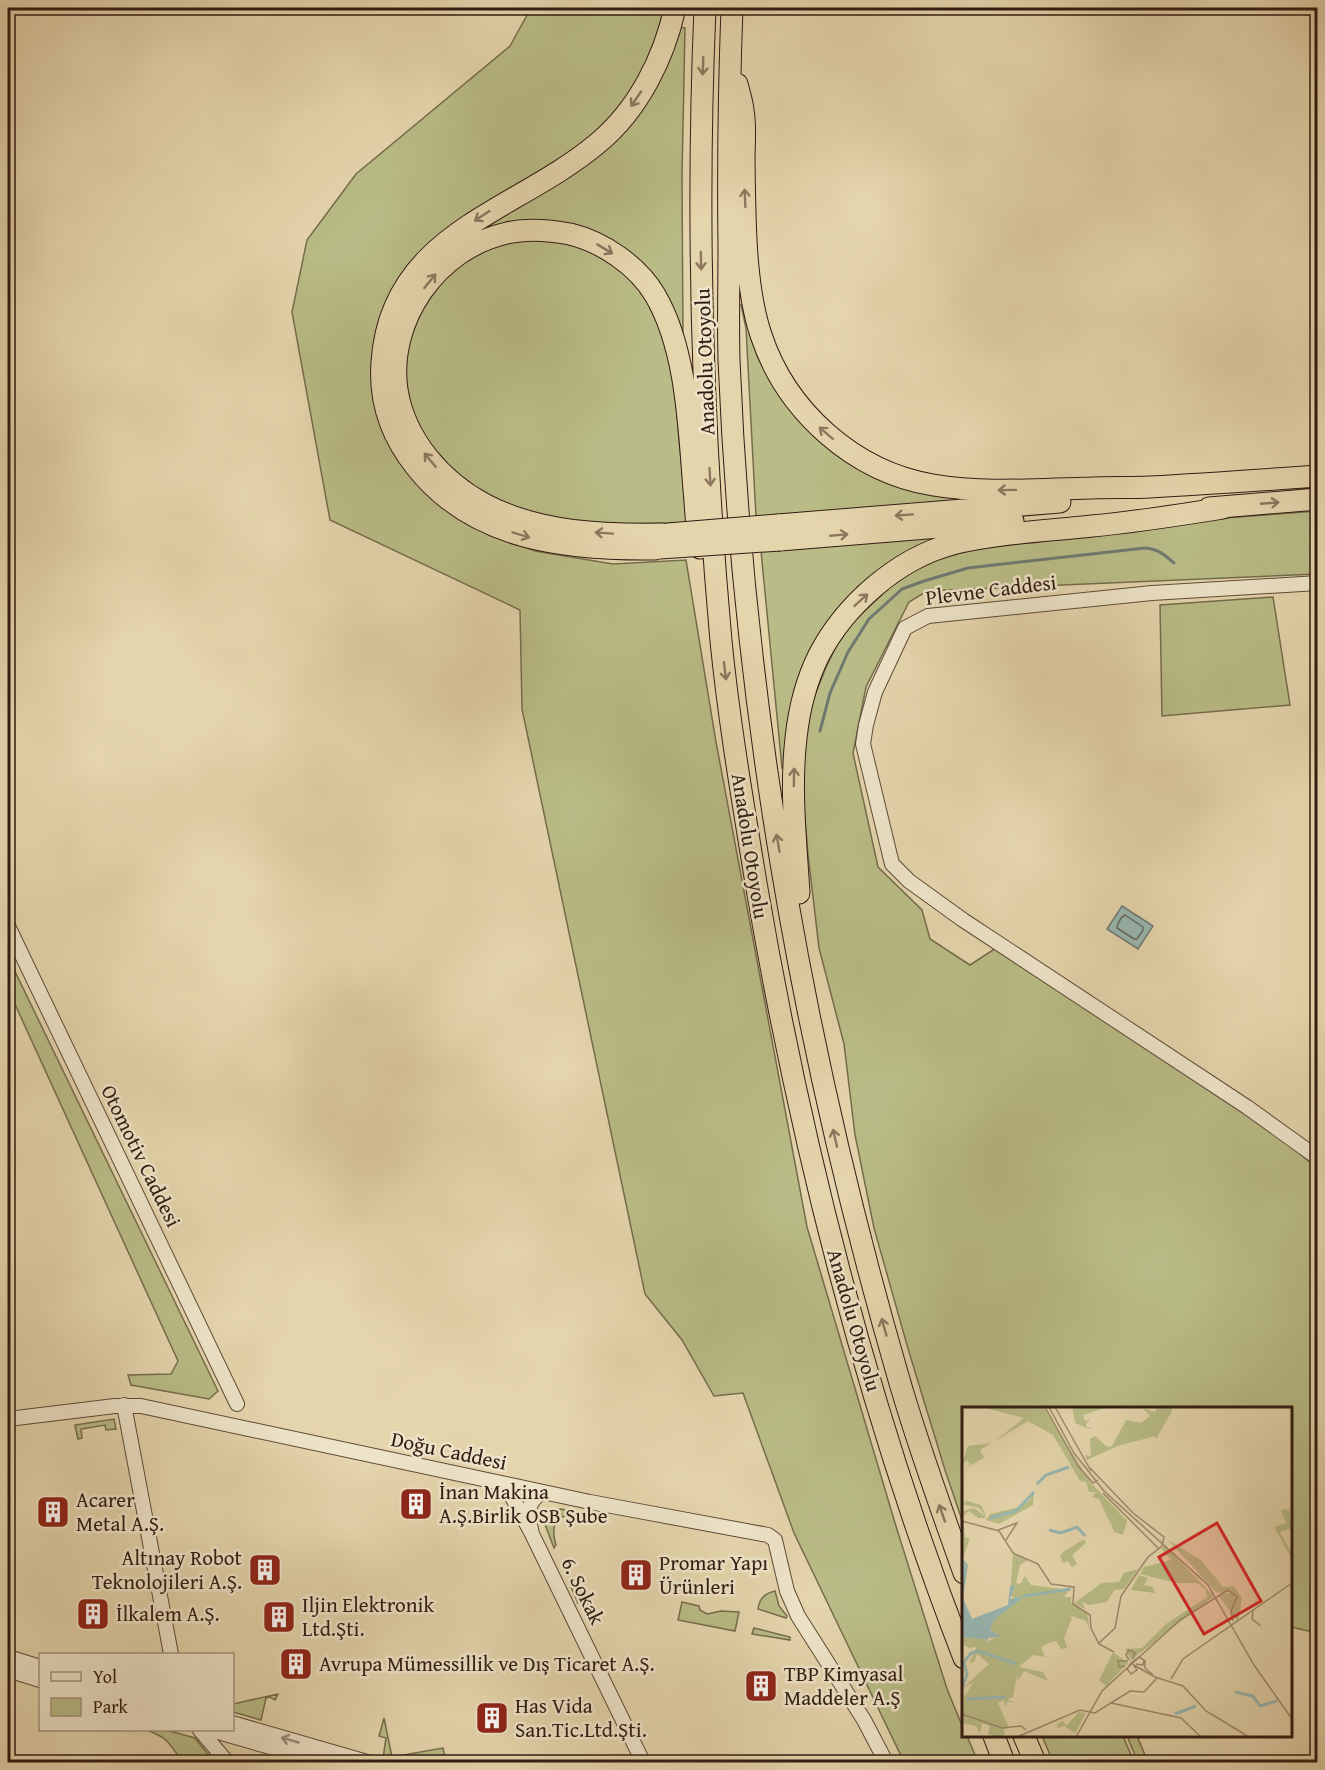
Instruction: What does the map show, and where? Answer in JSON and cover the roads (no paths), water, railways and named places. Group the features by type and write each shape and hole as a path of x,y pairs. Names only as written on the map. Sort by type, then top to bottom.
{"highway":[{"path":"675,8 657,63 646,85 620,121 598,143 570,164 487,213 439,247 405,287 393,309 386,332 381,372 387,416 407,456 434,488 477,518 503,530 552,543 612,549 661,541 1161,508 1223,507 1317,499"},
{"name":"Anadolu Otoyolu","path":"705,8 700,214 703,361 721,643 739,777 770,966 822,1207 893,1456 962,1655"},
{"name":"Anadolu Otoyolu","path":"732,8 728,170 729,358 752,653 770,792 806,1003 837,1146 867,1266 899,1379 962,1571"},
{"path":"730,52 744,112 749,268 753,304 761,334 770,358 783,381 809,417 852,454 907,479 932,485 994,491 1148,487 1317,477"},
{"path":"661,541 570,530 508,515 463,491 442,474 424,454 411,432 399,398 397,389 398,348 403,328 420,294 441,268 454,257 469,247 507,233 528,230 555,231 596,243 621,258 654,293 671,330 680,368 690,442 698,539 721,643"},
{"path":"779,533 1218,490 1317,477"},
{"path":"806,1003 795,845 793,778 796,738 807,682 831,635 854,606 901,567 951,544 1024,533 1142,521 1223,507"},
{"path":"994,1737 1004,1762"},
{"path":"1024,1737 1035,1762"}],"street":[{"name":"Plevne Caddesi","path":"1317,583 1152,593 928,616 905,628 875,692 863,744 892,864 909,881 963,920 1247,1107 1317,1158"},
{"name":"Otomotiv Caddesi","path":"8,926 237,1404"},
{"name":"Doğu Caddesi","path":"8,1419 124,1405 141,1407 590,1503 761,1534 772,1538 776,1545 787,1591 798,1616 864,1720 886,1762"},
{"path":"124,1405 171,1653"},
{"name":"6. Sokak","path":"501,1483 512,1497 532,1534 643,1762"},
{"name":"6. Sokak","path":"532,1534 528,1509 531,1502 542,1492"},
{"path":"8,1657 39,1667"},
{"path":"8,1670 39,1680"},
{"path":"201,1731 225,1760"},
{"path":"223,1731 225,1760"},
{"path":"232,1731 322,1762"},
{"path":"234,1731 367,1762"}],"water":[{"path":"1122,906 1153,926 1138,949 1107,929"}],"waterway":[{"path":"820,731 830,693 848,652 869,619 902,589 968,568 1145,548 1161,553 1174,563"}],"place":[{"name":"İnan Makina A.Ş.Birlik OSB Şube","path":"416,1504"},
{"name":"Acarer Metal A.Ş.","path":"53,1512"},
{"name":"Altınay Robot Teknolojileri A.Ş.","path":"265,1570"},
{"name":"Promar Yapı Ürünleri","path":"636,1575"},
{"name":"İlkalem A.Ş.","path":"93,1614"},
{"name":"Iljin Elektronik Ltd.Şti.","path":"279,1617"},
{"name":"Avrupa Mümessillik ve Dış Ticaret A.Ş.","path":"296,1664"},
{"name":"TBP Kimyasal Maddeler A.Ş","path":"761,1686"},
{"name":"Has Vida San.Tic.Ltd.Şti.","path":"492,1718"}]}
